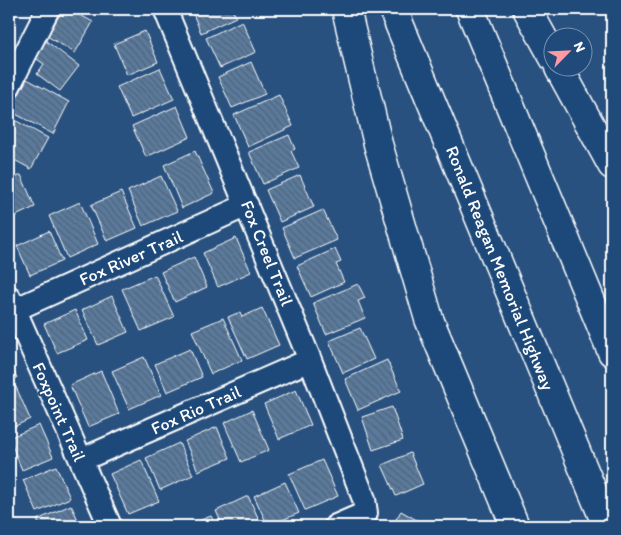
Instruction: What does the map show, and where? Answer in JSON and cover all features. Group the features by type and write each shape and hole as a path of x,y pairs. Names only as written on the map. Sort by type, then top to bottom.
{"highway":[{"path":"346,9 378,144 429,319 515,526"},
{"name":"Ronald Reagan Memorial Highway","path":"393,9 607,526"},
{"path":"470,9 612,352"},
{"path":"526,9 544,40"},
{"path":"564,78 612,166"}],"street":[{"path":"9,86 48,9"},
{"name":"Fox Creel Trail","path":"166,9 310,360 364,499 366,513 336,526"},
{"name":"Fox River Trail","path":"12,304 247,205"},
{"name":"Foxpoint Trail","path":"12,304 110,526"},
{"name":"Fox Rio Trail","path":"81,460 310,360"}],"building":[{"path":"63,9 69,9 93,22 75,53 47,36"},
{"path":"191,9 232,9 236,17 201,33"},
{"path":"242,21 256,52 220,68 206,38"},
{"path":"145,31 158,62 127,75 114,44"},
{"path":"46,41 79,66 60,91 37,74 44,64 34,57"},
{"path":"251,62 265,94 232,108 218,77"},
{"path":"160,68 174,99 131,118 117,87"},
{"path":"27,79 69,102 53,134 10,111"},
{"path":"279,95 293,126 248,147 234,115"},
{"path":"177,106 190,137 146,157 132,126"},
{"path":"9,117 48,138 31,169 9,157"},
{"path":"289,135 295,149 291,151 299,168 263,184 249,152"},
{"path":"195,151 214,193 182,208 164,165"},
{"path":"21,175 35,207 9,219 9,181"},
{"path":"300,175 314,207 280,222 266,190"},
{"path":"161,176 177,211 143,226 128,191"},
{"path":"121,192 137,228 107,241 91,205"},
{"path":"80,202 98,244 67,258 49,216"},
{"path":"323,210 337,240 295,258 282,228"},
{"path":"49,231 62,261 30,275 17,246"},
{"path":"236,238 251,272 218,287 203,253"},
{"path":"335,249 341,262 336,264 344,282 311,297 297,266"},
{"path":"194,257 207,287 175,302 161,272"},
{"path":"155,275 174,317 141,331 122,289"},
{"path":"358,284 365,298 358,301 365,318 326,334 313,303"},
{"path":"112,296 128,332 98,345 82,310"},
{"path":"262,308 279,345 247,359 228,317 240,312 242,317"},
{"path":"75,310 88,340 57,353 44,324"},
{"path":"223,318 242,360 211,374 192,331"},
{"path":"360,328 374,359 343,373 329,341"},
{"path":"190,349 202,377 167,392 155,364"},
{"path":"144,357 161,395 129,409 112,371"},
{"path":"9,359 17,378 9,382"},
{"path":"387,360 401,391 358,410 345,379"},
{"path":"101,371 119,414 88,427 70,385"},
{"path":"16,387 30,419 9,429 9,390"},
{"path":"296,390 311,425 279,439 264,404"},
{"path":"392,407 403,440 373,450 362,417"},
{"path":"252,410 269,450 241,462 224,423"},
{"path":"39,425 53,457 22,470 9,438"},
{"path":"217,427 230,458 198,471 185,441"},
{"path":"179,443 193,475 160,490 146,458"},
{"path":"410,453 423,484 396,496 382,465"},
{"path":"141,460 159,501 128,514 110,474"},
{"path":"322,460 338,496 305,510 289,474"},
{"path":"56,466 70,498 37,512 23,480"},
{"path":"285,482 299,513 268,526 254,496"},
{"path":"248,496 262,526 223,526 216,511"},
{"path":"71,505 81,526 40,526 37,520"},
{"path":"401,511 427,526 392,526"},
{"path":"211,516 216,526 186,526"}]}
